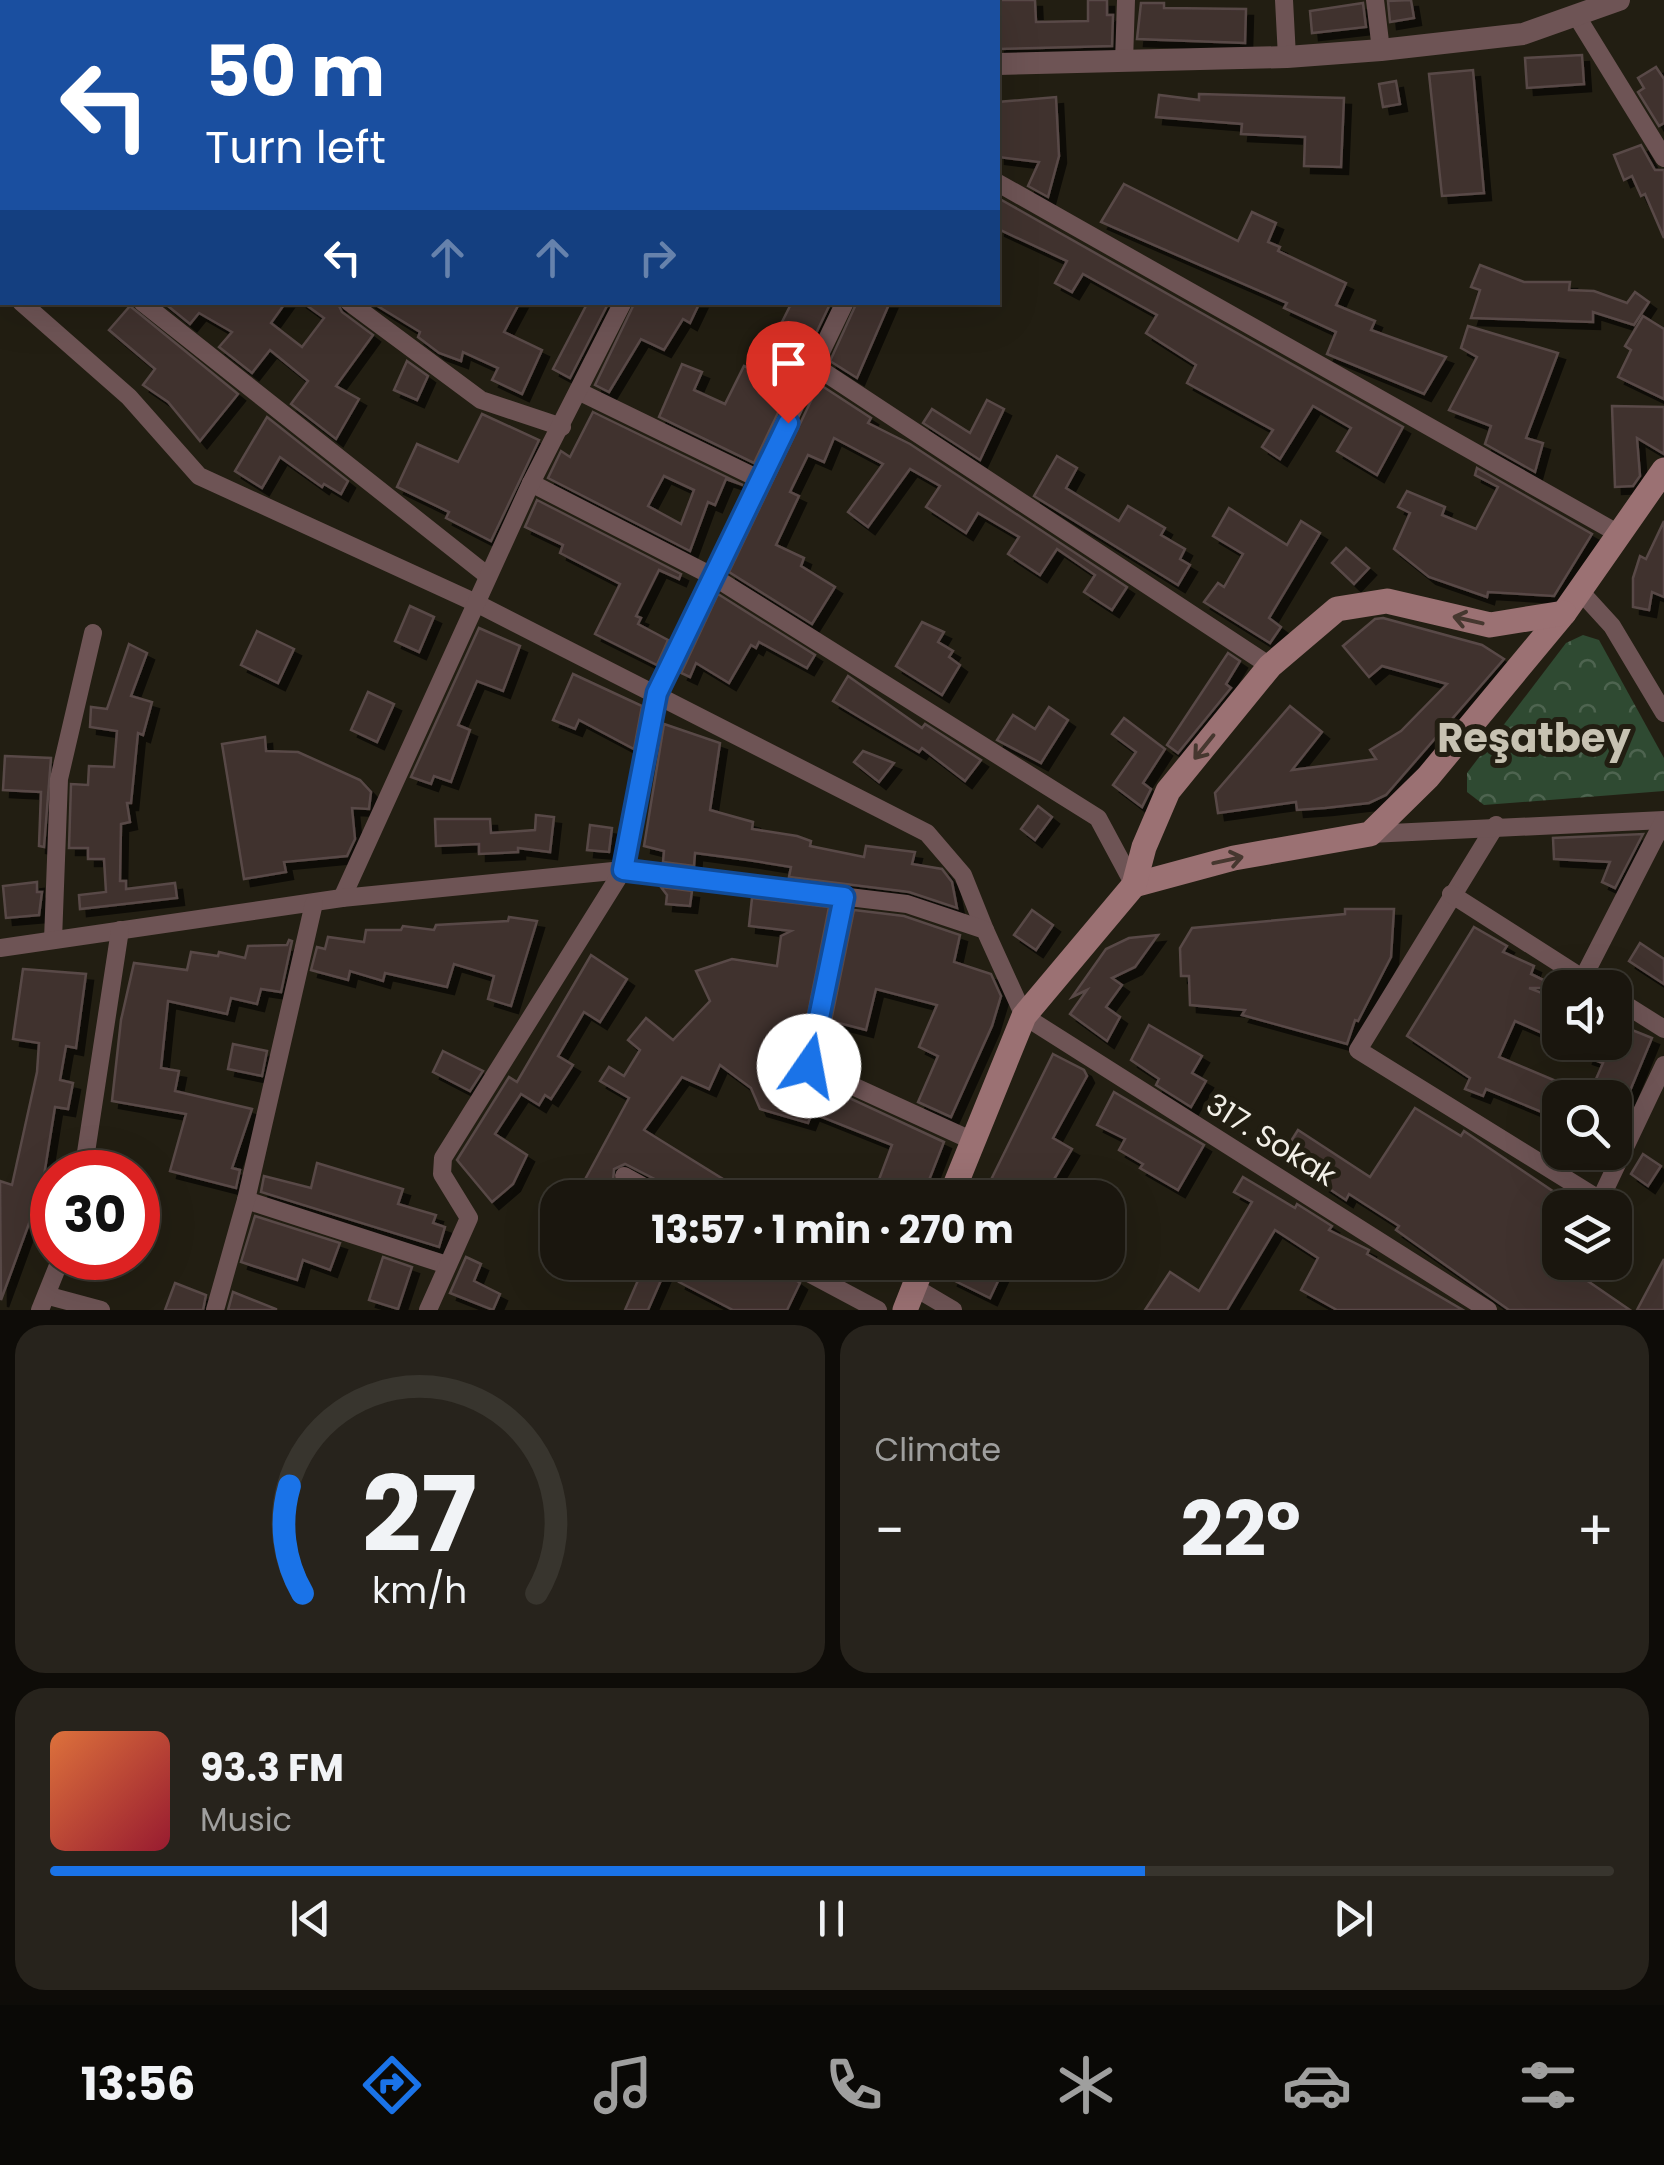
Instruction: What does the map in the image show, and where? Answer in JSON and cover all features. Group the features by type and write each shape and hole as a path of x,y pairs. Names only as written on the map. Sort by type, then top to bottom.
{"main road":[{"path":"1134,885 1234,858 1370,834 1428,778 1564,613 1662,476"},
{"path":"957,1180 1024,1016 1134,885 1144,847 1168,791 1270,666 1337,609 1387,601 1490,625 1564,613"}],"street":[{"path":"1124,62 1126,0"},
{"path":"1284,0 1287,57"},
{"path":"1375,0 1381,50"},
{"path":"1000,64 1287,57 1381,50 1523,34 1619,0"},
{"path":"1576,16 1664,158"},
{"path":"1000,185 1619,534"},
{"path":"24,305 129,396 199,476 476,604 927,833 963,875 1024,1016"},
{"path":"146,305 488,576"},
{"path":"353,305 481,400 562,427"},
{"path":"342,898 531,483 622,305"},
{"path":"434,1308 446,1266 468,1218 442,1174 443,1158 623,870 657,693 844,305"},
{"path":"815,366 1270,666"},
{"path":"580,392 760,480"},
{"path":"531,483 714,578 1098,818 1134,885"},
{"path":"1580,591 1612,626 1664,714"},
{"path":"53,940 59,779 92,633"},
{"path":"1370,834 1664,820 1597,970"},
{"path":"1496,825 1358,1050 1600,1200 1664,1065"},
{"path":"0,948 342,898 623,870 906,904 985,930"},
{"path":"1451,894 1571,970"},
{"path":"844,897 809,1066 973,1141"},
{"path":"215,1310 246,1200 314,903"},
{"path":"86,1150 120,930"},
{"path":"1632,1009 1664,1030"},
{"name":"317. Sokak","path":"1024,1016 1488,1310"},
{"path":"624,1176 631,1180"},
{"path":"246,1200 446,1266"},
{"path":"822,1280 878,1310"},
{"path":"910,1298 953,1310"},
{"path":"44,1303 101,1310"}],"green space":[{"path":"1583,635 1599,640 1664,758 1664,791 1484,805 1467,792 1467,773 1566,643"}],"building":[{"path":"1000,0 1035,0 1036,22 1088,21 1088,0 1107,0 1107,15 1113,15 1112,46 1000,49"},
{"path":"1411,0 1414,18 1390,22 1388,1"},
{"path":"1141,3 1164,3 1164,8 1246,9 1245,43 1137,39"},
{"path":"1363,3 1366,27 1312,33 1310,11"},
{"path":"1582,55 1584,84 1527,88 1525,58"},
{"path":"1656,67 1664,79 1664,123 1659,126 1638,92 1644,88 1638,78"},
{"path":"1473,70 1484,193 1442,196 1429,74"},
{"path":"1396,81 1400,104 1383,107 1379,84"},
{"path":"1199,94 1344,98 1341,167 1304,166 1305,137 1241,134 1242,124 1156,117 1159,95 1199,100"},
{"path":"1056,97 1059,156 1048,197 1028,186 1039,162 1000,157 1000,102"},
{"path":"1641,145 1655,170 1664,170 1664,238 1645,194 1641,196 1632,176 1624,180 1614,155"},
{"path":"1124,184 1238,241 1252,212 1276,223 1268,242 1280,247 1278,251 1346,283 1336,305 1375,321 1371,330 1446,357 1424,394 1327,354 1336,332 1284,308 1287,303 1101,222"},
{"path":"1000,199 1403,427 1377,475 1337,451 1351,428 1313,406 1280,459 1262,447 1273,430 1187,383 1196,365 1146,333 1157,315 1083,274 1072,292 1055,283 1067,261 1000,230"},
{"path":"1480,265 1524,282 1570,282 1569,290 1594,291 1627,303 1635,292 1649,302 1634,325 1593,312 1593,322 1471,318 1480,290 1471,287"},
{"path":"167,305 284,305 271,323 302,347 324,318 306,305 338,305 373,335 336,386 359,399 336,439 291,404 308,381 270,350 252,373 219,347 232,332 199,313 190,324"},
{"path":"376,305 518,305 504,332 542,350 522,394 492,380 498,368 463,352 461,361 439,353 418,337 420,332"},
{"path":"586,305 607,305 570,378 553,369"},
{"path":"634,305 699,305 690,323 683,319 664,350 641,339 609,392 595,385"},
{"path":"790,305 830,305 754,463 659,417 682,364 702,372 694,390 725,404 744,366 757,372"},
{"path":"856,305 889,305 857,378 830,361"},
{"path":"130,306 238,394 200,441 168,402 143,385 155,369 109,330"},
{"path":"1643,316 1664,329 1664,399 1618,377 1631,350 1625,346"},
{"path":"1468,326 1558,353 1526,438 1543,443 1535,472 1485,444 1491,426 1449,410 1477,357 1461,348"},
{"path":"407,361 428,376 417,400 394,390"},
{"path":"819,384 871,418 868,423 910,444 1127,587 1112,610 1084,592 1095,575 1057,549 1040,575 1008,554 1019,537 978,513 966,533 926,507 940,486 910,469 868,527 848,512 883,464 834,438 824,462 808,455 790,492 799,496 776,545 804,558 801,566 835,587 812,624 729,572"},
{"path":"987,400 1004,409 980,460 923,423 932,409 970,433"},
{"path":"1612,406 1664,407 1664,454 1637,438 1640,476 1633,486 1615,487"},
{"path":"593,412 743,485 726,479 715,505 708,502 690,551 548,478 561,451 570,457","holes":["664,476 694,490 681,524 648,506"]},
{"path":"482,414 539,440 491,541 446,518 449,512 397,487 417,444 458,462"},
{"path":"267,417 348,481 341,494 324,484 322,487 280,457 262,488 235,471"},
{"path":"1057,456 1077,468 1066,488 1119,521 1128,506 1165,528 1161,535 1185,549 1180,559 1190,565 1178,585 1034,496"},
{"path":"1477,468 1592,534 1554,596 1488,592 1487,597 1429,577 1394,549 1410,513 1398,507 1407,491 1445,507 1442,515 1476,529 1498,487 1475,475"},
{"path":"537,500 681,574 679,579 659,570 636,616 641,618 638,624 668,640 657,665 595,634 620,584 560,553 563,545 525,527"},
{"path":"1229,508 1287,545 1301,521 1320,533 1269,618 1281,627 1270,643 1204,602 1218,583 1224,587 1243,554 1213,536"},
{"path":"1664,521 1664,597 1652,592 1649,610 1633,607 1633,578 1640,556 1646,559"},
{"path":"1346,548 1369,568 1354,584 1332,563"},
{"path":"718,594 815,655 807,668 759,642 756,648 751,645 729,683 696,663 690,677 681,673"},
{"path":"410,606 434,617 419,652 395,641"},
{"path":"1375,619 1482,645 1504,659 1386,795 1369,803 1325,808 1297,810 1296,802 1218,813 1215,793 1290,706 1322,732 1292,770 1376,759 1370,750 1401,731 1447,684 1382,666 1369,677 1343,646"},
{"path":"922,622 944,632 938,642 953,651 949,657 960,665 942,695 896,666"},
{"path":"479,628 520,646 503,691 477,681 458,725 470,730 451,782 434,776 431,784 411,777"},
{"path":"257,631 294,649 278,683 241,665"},
{"path":"129,644 147,653 131,696 152,702 143,735 138,733 131,803 127,803 130,822 121,824 120,881 126,881 126,889 175,883 177,898 80,909 79,895 106,892 104,859 88,859 88,848 69,848 71,784 88,785 89,766 114,767 117,731 90,727 91,707 107,709"},
{"path":"1228,653 1240,661 1226,684 1231,688 1178,753 1167,745"},
{"path":"573,674 642,706 634,749 579,720 575,729 553,720"},
{"path":"848,676 922,728 925,724 981,760 965,781 922,748 919,752 833,701"},
{"path":"368,692 394,704 377,742 351,730"},
{"path":"1049,707 1068,720 1041,763 997,740 1013,715 1035,729"},
{"path":"1124,718 1165,749 1143,783 1151,789 1142,807 1113,785 1136,752 1112,734"},
{"path":"664,724 720,743 710,810 753,822 752,829 811,841 810,846 864,857 866,846 915,852 912,864 942,869 952,882 957,908 909,892 789,877 791,867 748,860 695,853 694,866 663,862 664,851 644,846"},
{"path":"265,737 266,751 298,752 360,780 371,792 369,809 352,808 355,839 347,856 284,862 286,872 244,879 222,744"},
{"path":"863,751 894,763 879,782 854,762"},
{"path":"5,756 51,758 44,847 39,846 41,792 3,790"},
{"path":"1038,806 1052,817 1035,840 1021,829"},
{"path":"536,815 554,817 550,852 518,848 518,852 479,854 479,844 436,846 435,819 490,819 491,833 535,830"},
{"path":"590,825 612,828 609,852 587,850"},
{"path":"1643,834 1615,888 1602,882 1610,862 1554,859 1553,838"},
{"path":"37,882 37,892 42,892 39,915 6,918 3,886"},
{"path":"661,887 692,891 690,906 666,904 667,895"},
{"path":"752,898 829,907 797,1070 804,1077 944,1142 929,1180 879,1180 892,1145 812,1113 808,1123 760,1109 751,1088 720,1065 709,1089 682,1077 644,1130 725,1180 656,1180 625,1164 614,1169 613,1180 585,1180 629,1098 600,1081 609,1067 624,1076 640,1050 628,1040 646,1018 673,1040 710,1001 696,971 732,959 777,966 781,936 791,931 749,926"},
{"path":"1345,909 1394,909 1391,957 1358,1021 1355,1020 1347,1044 1242,1015 1245,1010 1190,1005 1189,976 1181,976 1180,948 1192,928 1345,914"},
{"path":"854,910 904,916 960,935 954,962 991,974 1001,996 992,1026 951,1117 918,1102 938,1056 919,1047 937,1005 876,989 866,1030 831,1021"},
{"path":"1032,910 1053,925 1036,950 1014,935"},
{"path":"509,917 537,921 511,1006 488,999 494,976 454,964 447,987 385,973 383,981 350,971 348,980 311,970 317,947 325,949 328,937 364,942 366,930 401,930 403,926 434,930 436,925 508,921"},
{"path":"1474,927 1507,946 1503,952 1534,966 1531,974 1542,979 1542,988 1529,988 1542,993 1542,1033 1515,1021 1499,1057 1553,1080 1542,1080 1542,1112 1486,1089 1483,1096 1465,1089 1470,1078 1407,1036"},
{"path":"1158,935 1135,967 1112,978 1122,985 1106,1007 1120,1017 1107,1041 1070,1014 1087,990 1072,997 1106,949 1129,938"},
{"path":"292,941 281,992 261,989 257,1004 231,998 227,1014 168,1001 161,1068 179,1071 175,1091 252,1109 232,1168 240,1170 236,1188 170,1171 186,1114 112,1101 121,1020 134,963 187,970 191,952 218,956 219,952 245,958 248,946 287,945"},
{"path":"1640,943 1664,959 1664,984 1629,961"},
{"path":"591,955 627,979 600,1022 584,1012 558,1056 573,1065 551,1099 545,1095 539,1105 521,1094 495,1134 527,1155 513,1184 492,1202 457,1160 509,1077 517,1082"},
{"path":"23,969 86,974 76,1048 66,1046 60,1080 73,1083 68,1109 55,1107 48,1150 30,1150 30,1221 1,1300 0,1181 12,1185 37,1072 39,1043 13,1039"},
{"path":"1149,1025 1202,1056 1192,1073 1206,1081 1191,1107 1156,1085 1159,1079 1131,1060"},
{"path":"1632,1030 1652,1038 1632,1086 1632,1080 1596,1080 1603,1063 1594,1060 1632,1060"},
{"path":"233,1044 267,1051 262,1076 228,1069"},
{"path":"443,1051 483,1071 470,1091 433,1072"},
{"path":"1053,1054 1084,1070 1087,1076 1053,1138 1072,1149 1054,1180 991,1180"},
{"path":"1114,1092 1204,1145 1178,1190 1140,1168 1143,1164 1119,1150 1125,1139 1097,1125"},
{"path":"1415,1108 1461,1136 1464,1131 1551,1190 1542,1190 1542,1280 1586,1280 1630,1310 1509,1310 1396,1230 1399,1226 1349,1194 1346,1200 1281,1157 1298,1130 1370,1177"},
{"path":"1643,1154 1661,1166 1648,1186 1631,1174"},
{"path":"317,1163 403,1189 398,1204 436,1215 433,1223 445,1227 439,1247 261,1192 264,1176 311,1188"},
{"path":"1243,1177 1295,1208 1297,1204 1332,1226 1329,1230 1369,1250 1367,1254 1463,1310 1337,1310 1301,1290 1318,1258 1275,1230 1227,1310 1145,1310 1170,1272 1199,1291 1252,1202 1234,1192"},
{"path":"255,1216 340,1243 330,1270 303,1260 297,1280 241,1262"},
{"path":"383,1257 412,1267 398,1309 369,1300"},
{"path":"466,1257 481,1264 474,1281 500,1294 493,1310 450,1293"},
{"path":"1664,1259 1664,1310 1637,1310"},
{"path":"638,1280 661,1280 648,1310 625,1310"},
{"path":"953,1280 998,1280 990,1298"},
{"path":"679,1282 800,1283 787,1310 733,1310"},
{"path":"175,1283 206,1295 203,1310 165,1310"},
{"path":"233,1292 276,1309 276,1310 228,1310"}],"district":[{"name":"Reşatbey","path":"1534,738"}],"route":[{"path":"788,423 657,693 623,870 844,897 809,1066"}]}
